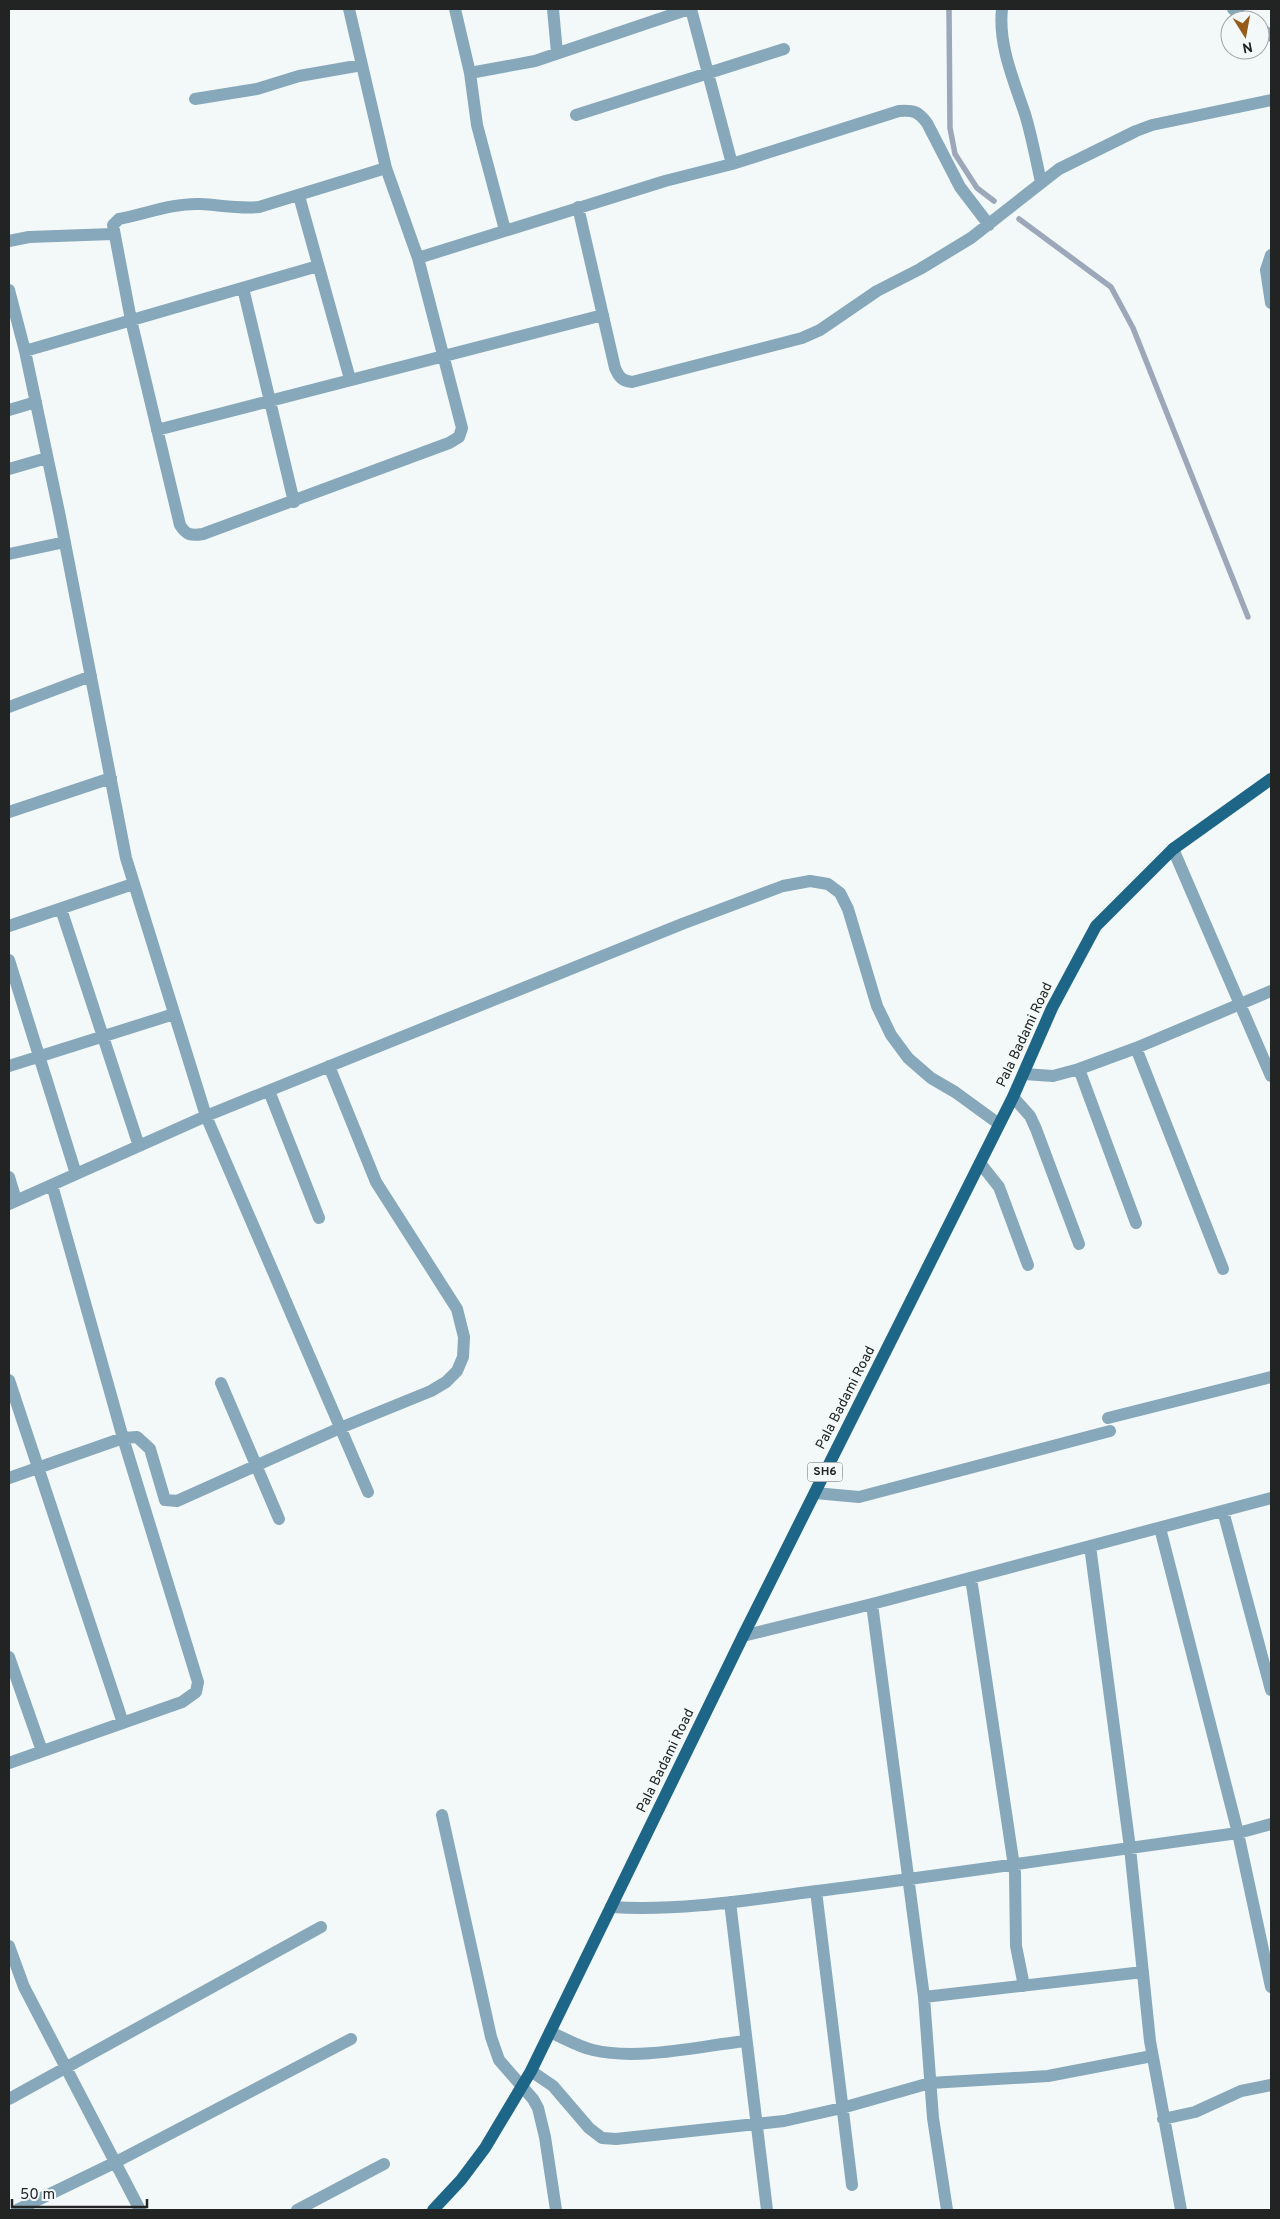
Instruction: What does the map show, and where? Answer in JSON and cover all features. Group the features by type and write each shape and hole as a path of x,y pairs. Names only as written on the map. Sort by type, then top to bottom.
{"main road":[{"name":"Pala Badami Road","path":"433,2210 486,2148 531,2071 815,1492 1013,1097 1052,1008 1096,926 1173,849 1271,779"}],"street":[{"path":"349,9 386,168 418,258 462,428 459,437 449,443 294,502 203,534 192,536 184,533 180,525 130,320 113,234 113,225 119,219 184,205 201,204 242,209 259,207 386,168"},
{"path":"455,9 470,72 477,125 504,230"},
{"path":"553,9 557,54"},
{"path":"470,72 557,54 690,9 710,74 732,164"},
{"path":"1002,9 1003,40 1032,140 1041,182"},
{"path":"576,115 784,49"},
{"path":"195,99 256,89 298,76 362,65"},
{"path":"578,208 618,377 632,382 802,338 820,330 877,291 949,252 989,225 1059,169 1136,130 1271,100"},
{"path":"418,258 665,180 732,164 899,111 912,110 920,113 927,123 960,187 989,225"},
{"path":"299,196 350,379"},
{"path":"9,242 29,238 113,234"},
{"path":"1271,255 1266,270 1271,303"},
{"path":"25,351 318,266"},
{"path":"243,288 294,502"},
{"path":"9,290 36,402 126,858 133,884 206,1116 368,1492"},
{"path":"157,430 603,315"},
{"path":"9,410 36,402"},
{"path":"9,469 47,458"},
{"path":"9,554 65,542"},
{"path":"9,707 91,676"},
{"path":"9,812 111,778"},
{"path":"1173,849 1271,1076"},
{"path":"9,1177 12,1202 206,1116 328,1066 682,924 783,886 810,881 828,884 840,893 848,909 878,1006 891,1035 908,1058 931,1078 955,1092 999,1124"},
{"path":"9,926 133,884"},
{"path":"61,909 139,1146"},
{"path":"9,960 76,1174"},
{"path":"1024,1074 1053,1076 1079,1069 1136,1048 1271,991"},
{"path":"9,1066 174,1014"},
{"path":"1136,1048 1223,1269"},
{"path":"9,1478 122,1438 137,1437 145,1442 154,1457 165,1500 171,1502 446,1382 457,1371 463,1357 464,1337 457,1309 376,1182 328,1066"},
{"path":"1079,1069 1136,1223"},
{"path":"268,1091 319,1218"},
{"path":"1013,1097 1030,1116 1036,1129 1080,1244"},
{"path":"980,1163 999,1187 1028,1265"},
{"path":"9,1763 190,1698 196,1692 198,1682 122,1438 52,1185"},
{"path":"815,1492 859,1497 1271,1377"},
{"path":"9,1380 123,1723"},
{"path":"221,1383 279,1519"},
{"path":"744,1636 1271,1498"},
{"path":"1223,1511 1271,1690"},
{"path":"1160,1528 1238,1832 1271,1987"},
{"path":"1090,1546 1130,1848 1152,2056 1181,2210"},
{"path":"971,1578 1012,1865 1015,1873 1016,1946 1024,1986"},
{"path":"872,1604 924,1997 930,2083 947,2210"},
{"path":"9,1657 42,1751"},
{"path":"442,1814 491,2037 499,2060 533,2099 542,2121 556,2210"},
{"path":"611,1908 664,1909 730,1902 1130,1848 1238,1832 1271,1824"},
{"path":"816,1891 852,2185"},
{"path":"730,1902 767,2210"},
{"path":"9,2099 322,1927"},
{"path":"9,1946 24,1987 140,2210"},
{"path":"924,1997 1143,1972"},
{"path":"550,2032 590,2050 609,2053 661,2051 746,2040"},
{"path":"17,2210 114,2163 351,2039"},
{"path":"531,2071 553,2086 589,2128 602,2138 616,2139 808,2118 930,2083 1048,2076 1152,2056"},
{"path":"1163,2119 1195,2112 1241,2091 1271,2084"},
{"path":"297,2210 384,2164"}],"waterway":[{"path":"949,9 950,128 955,154 977,188 994,201"},
{"path":"1019,219 1111,287 1133,328 1248,617"}]}
